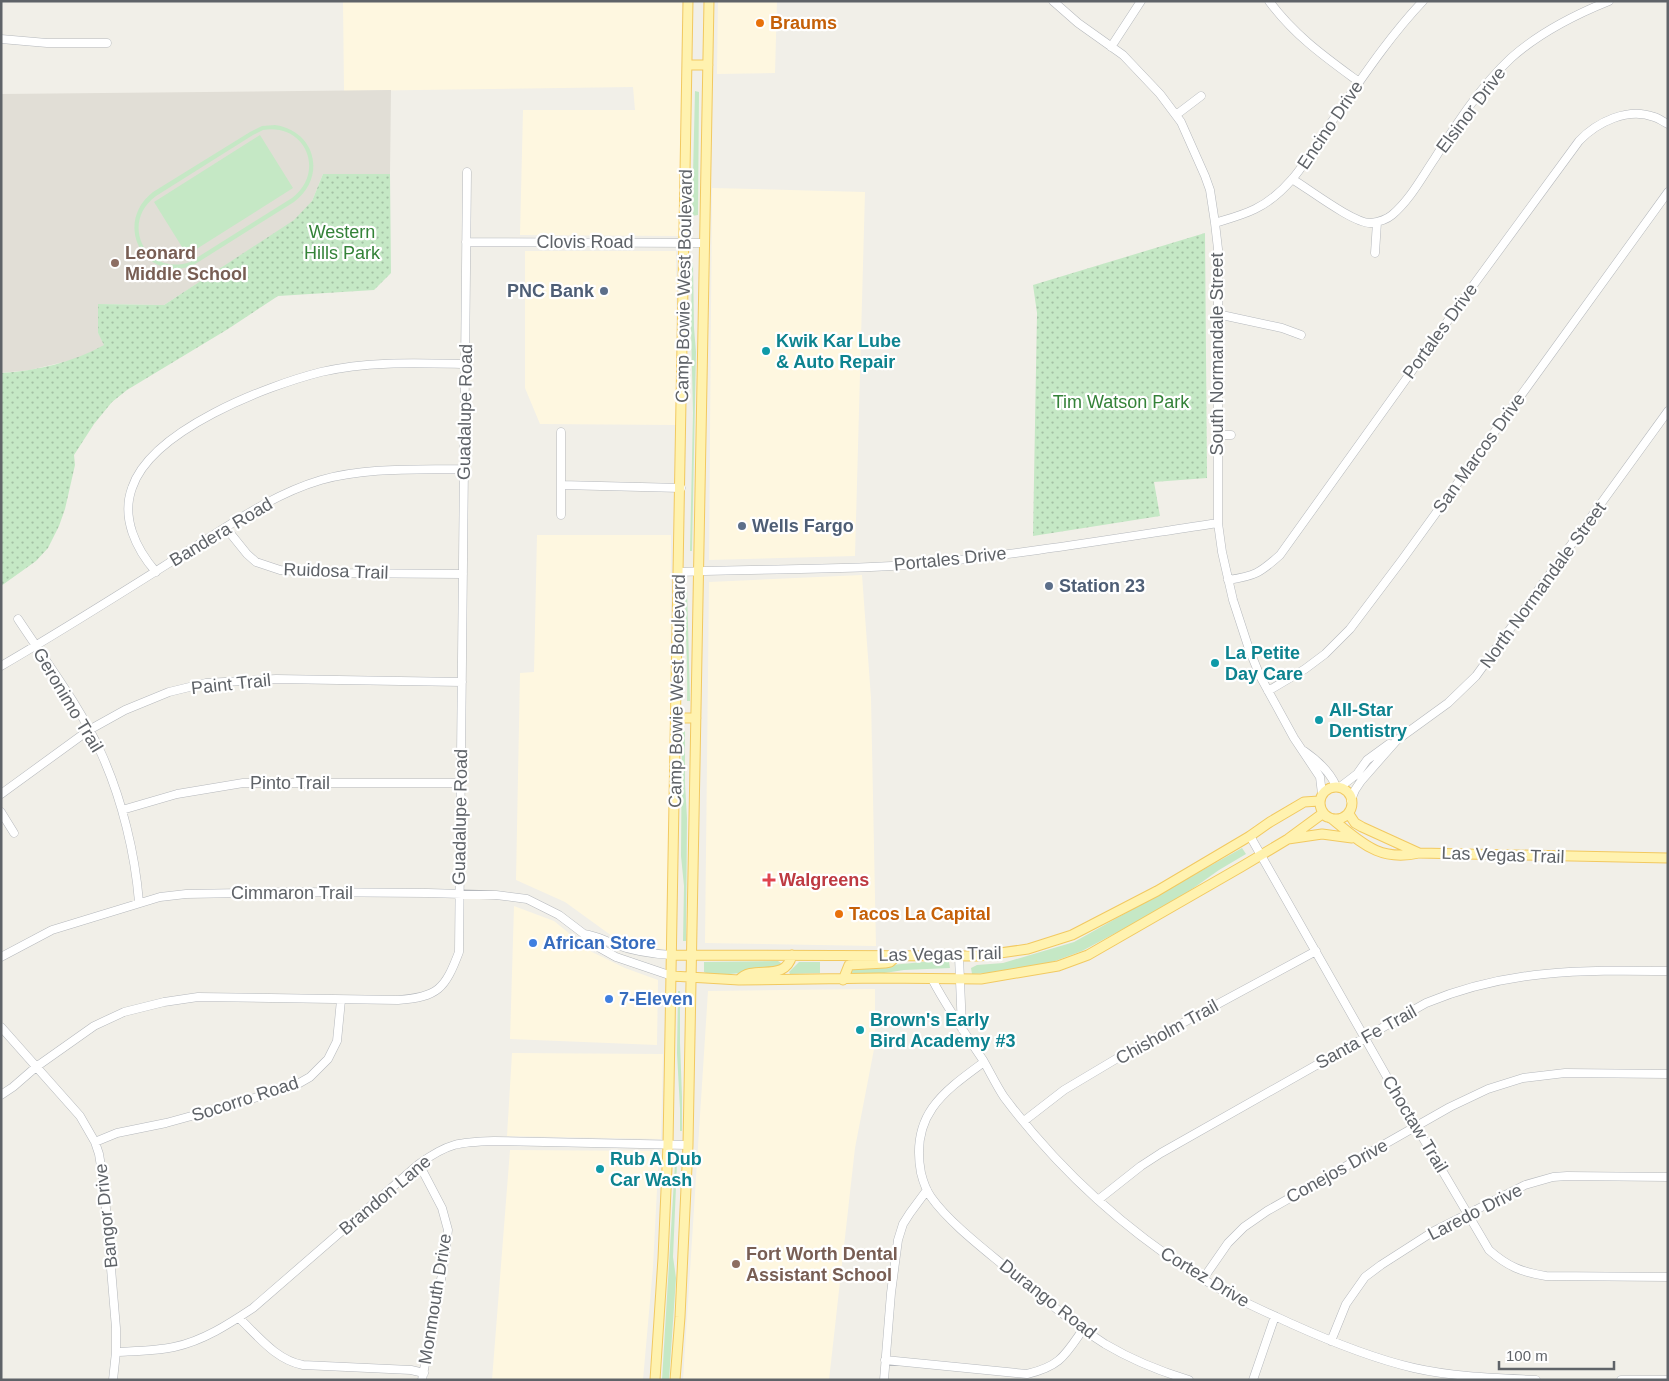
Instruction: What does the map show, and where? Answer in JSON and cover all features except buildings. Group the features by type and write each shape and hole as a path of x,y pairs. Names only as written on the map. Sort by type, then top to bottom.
{"main road":[{"name":"Camp Bowie West Boulevard","path":"655,1380 662,1281 668,1145 677,718 688,1"},
{"name":"Camp Bowie West Boulevard","path":"675,1380 688,1146 709,1"},
{"path":"688,65 708,65"},
{"path":"677,718 696,718"},
{"path":"1288,839 1322,814 1329,818 1344,818 1349,814 1352,800 1346,790 1338,786 1330,787 1321,797 1322,812 1329,818 1353,838 1364,846 1392,854 1404,856 1418,852"},
{"name":"Las Vegas Trail","path":"672,955 979,956 1028,949 1072,936 1157,891 1304,802 1321,797"},
{"name":"Las Vegas Trail","path":"1349,814 1355,823 1362,827 1418,852 1668,858"},
{"path":"1288,839 1322,834 1353,838"},
{"name":"Las Vegas Trail","path":"672,976 739,980 959,979 995,978 1058,966 1088,955 1288,839"},
{"path":"739,980 742,976 748,974 782,970 791,962 792,955"},
{"path":"843,980 849,965 890,962 897,956"}],"street":[{"name":"South Normandale Street","path":"1053,1 1078,23 1123,55 1160,94 1176,115 1190,140 1205,176 1216,223 1218,249 1218,523 1228,580 1249,649 1268,691 1294,738 1320,777 1321,797"},
{"path":"1112,47 1142,1"},
{"path":"1270,1 1281,17 1303,40 1359,82"},
{"name":"Encino Drive","path":"1216,223 1256,209 1286,186 1302,167 1359,82 1401,24 1423,1"},
{"name":"Elsinor Drive","path":"1377,222 1391,216 1411,194 1480,92 1510,59 1552,29 1609,1"},
{"path":"1,39 107,43"},
{"path":"1176,115 1201,96"},
{"name":"Portales Drive","path":"1228,580 1253,575 1262,571 1280,555 1483,272 1589,131 1601,123 1625,115 1654,116 1668,124"},
{"name":"Guadalupe Road","path":"1,1095 14,1087 36,1067 94,1026 124,1012 164,1002 198,997 341,1000 419,999 429,995 446,980 459,952 467,172"},
{"path":"1292,179 1355,219 1362,222 1377,222 1375,253"},
{"name":"San Marcos Drive","path":"1268,691 1305,669 1325,654 1350,629 1668,192"},
{"name":"Clovis Road","path":"466,242 704,243"},
{"path":"1217,314 1282,328 1301,335"},
{"path":"156,572 138,548 131,526 129,500 132,487 140,473 163,446 177,436 228,406 281,384 322,372 368,365 402,363 465,364"},
{"name":"North Normandale Street","path":"1338,786 1357,774 1367,760 1380,750 1448,703 1476,676 1668,411"},
{"path":"561,515 562,432"},
{"path":"1217,435 1231,435"},
{"name":"Bandera Road","path":"1,666 271,501 320,481 363,472 464,469"},
{"path":"561,485 681,488"},
{"name":"Portales Drive","path":"679,572 916,564 980,558 1218,523"},
{"name":"Ruidosa Trail","path":"226,528 256,562 280,570 323,573 463,574"},
{"name":"Geronimo Trail","path":"18,619 80,713 101,753 116,788 137,883 139,902"},
{"name":"Paint Trail","path":"1,794 89,730 125,710 169,692 206,683 276,679 462,682"},
{"name":"North Normandale Street","path":"1352,800 1354,790 1397,740"},
{"name":"South Normandale Street","path":"1304,751 1313,757 1338,786"},
{"name":"Pinto Trail","path":"122,810 177,794 243,783 461,783"},
{"path":"1,812 14,833"},
{"name":"Choctaw Trail","path":"1250,836 1416,1126 1490,1250 1512,1267 1526,1273 1546,1276 1668,1277"},
{"name":"Cimmaron Trail","path":"1,957 52,930 160,897 186,894 294,892 496,895 527,900 559,915 584,934 591,943 616,958 672,976"},
{"name":"Cimmaron Trail","path":"584,934 598,936 612,943 638,951 672,955"},
{"name":"Chisholm Trail","path":"1024,1121 1064,1090 1116,1059 1316,951"},
{"path":"959,956 962,1029"},
{"name":"Santa Fe Trail","path":"1098,1200 1141,1166 1161,1153 1426,1003 1491,981 1532,974 1563,971 1668,971"},
{"name":"Cortez Drive","path":"932,979 953,1018 984,1062 1003,1095 1031,1132 1098,1200 1158,1250 1217,1288 1331,1341 1381,1360 1455,1375 1536,1380"},
{"name":"Socorro Road","path":"95,1142 117,1133 234,1104 296,1085 310,1077 328,1059 337,1041 341,1000"},
{"name":"Bangor Drive","path":"1,1027 80,1116 95,1142 104,1185 116,1328 113,1380"},
{"path":"884,1380 898,1240 903,1224 927,1190 921,1173 921,1133 931,1107 950,1087 984,1062"},
{"name":"Conejos Drive","path":"1203,1279 1228,1243 1252,1222 1298,1192 1450,1107 1488,1089 1523,1078 1565,1073 1668,1074"},
{"name":"Brandon Lane","path":"116,1352 153,1350 187,1344 215,1332 239,1318 254,1308 419,1164 444,1147 464,1142 688,1146"},
{"name":"Monmouth Drive","path":"419,1164 442,1208 448,1230 443,1269 423,1376"},
{"name":"Laredo Drive","path":"1331,1341 1346,1304 1365,1277 1401,1251 1525,1185 1554,1177 1668,1177"},
{"name":"Durango Road","path":"927,1190 943,1211 979,1245 1065,1316 1132,1359 1155,1370 1189,1380"},
{"path":"1253,1380 1275,1316"},
{"path":"239,1318 275,1353 291,1363 410,1370 423,1376"},
{"path":"885,1360 1027,1374 1050,1368 1060,1360 1084,1328"},
{"path":"1621,1380 1668,1380"}],"shaded area":[{"path":"343,1 682,1 680,236 520,235 523,110 635,110 633,87 344,91"},
{"path":"718,1 777,1 775,73 717,74"},
{"name":"Leonard Middle School","path":"391,90 390,174 323,174 312,201 303,213 291,223 164,305 98,304 98,333 105,345 72,360 30,370 1,373 1,94"},
{"path":"712,188 865,192 855,556 709,560"},
{"path":"525,251 676,251 677,425 540,424 525,388"},
{"path":"537,535 671,535 670,952 612,936 565,902 516,880 520,673 534,672"},
{"path":"862,575 871,698 876,946 705,943 709,582"},
{"path":"514,906 554,921 592,952 625,968 658,980 657,1045 510,1039"},
{"path":"875,989 875,1044 855,1148 829,1380 683,1380 708,991"},
{"path":"512,1053 663,1054 661,1139 507,1136"},
{"path":"510,1150 659,1151 653,1267 643,1380 492,1380"}],"green space":[{"path":"695,91 699,92 698,215 692,216"},
{"path":"275,125 289,129 300,136 308,145 312,156 313,168 311,180 304,192 294,202 192,266 175,269 160,266 148,258 139,247 135,233 135,219 141,205 153,192 262,126","holes":["263,130 278,130 290,134 300,142 306,152 309,163 308,175 302,187 292,198 190,262 174,265 161,262 150,255 143,245 139,233 140,220 145,207 156,196 253,135"]},
{"path":"260,135 293,188 187,255 154,202"},
{"name":"Western Hills Park","path":"323,174 390,174 391,273 374,290 278,296 228,329 127,390 112,402 94,424 74,455 75,465 65,509 48,548 36,561 1,586 1,373 54,365 104,345 98,333 98,304 164,305 294,220 312,201"},
{"name":"Tim Watson Park","path":"1205,233 1207,478 1154,482 1160,516 1033,536 1037,313 1033,285"},
{"path":"692,263 696,352 692,551 690,551 693,413"},
{"path":"685,588 687,588 690,701 687,701"},
{"path":"682,731 685,731 687,818 686,941 683,941 684,886 681,856"},
{"path":"1242,848 1246,854 1166,906 1082,951 1030,968 972,974 971,968 977,965 1003,963 1074,942"},
{"path":"778,961 781,963 779,967 729,974 710,974 704,972 704,962"},
{"path":"799,962 820,962 820,973 790,974 789,972"},
{"path":"923,962 949,962 950,968 904,970 878,974 850,974 851,970 859,968"},
{"path":"678,991 680,991 682,1131 680,1131 677,1053"},
{"path":"675,1163 677,1163 673,1257 676,1278 669,1380 662,1380"}],"place":[{"name":"Braums","path":"760,23"},
{"name":"Leonard Middle School","path":"115,263"},
{"name":"PNC Bank","path":"604,291"},
{"name":"Kwik Kar Lube & Auto Repair","path":"766,351"},
{"name":"Wells Fargo","path":"742,526"},
{"name":"Station 23","path":"1049,586"},
{"name":"La Petite Day Care","path":"1215,663"},
{"name":"All-Star Dentistry","path":"1319,720"},
{"name":"Walgreens","path":"769,880"},
{"name":"Tacos La Capital","path":"839,914"},
{"name":"African Store","path":"533,943"},
{"name":"7-Eleven","path":"609,999"},
{"name":"Brown's Early Bird Academy #3","path":"860,1030"},
{"name":"Rub A Dub Car Wash","path":"600,1169"},
{"name":"Fort Worth Dental Assistant School","path":"736,1264"}]}
